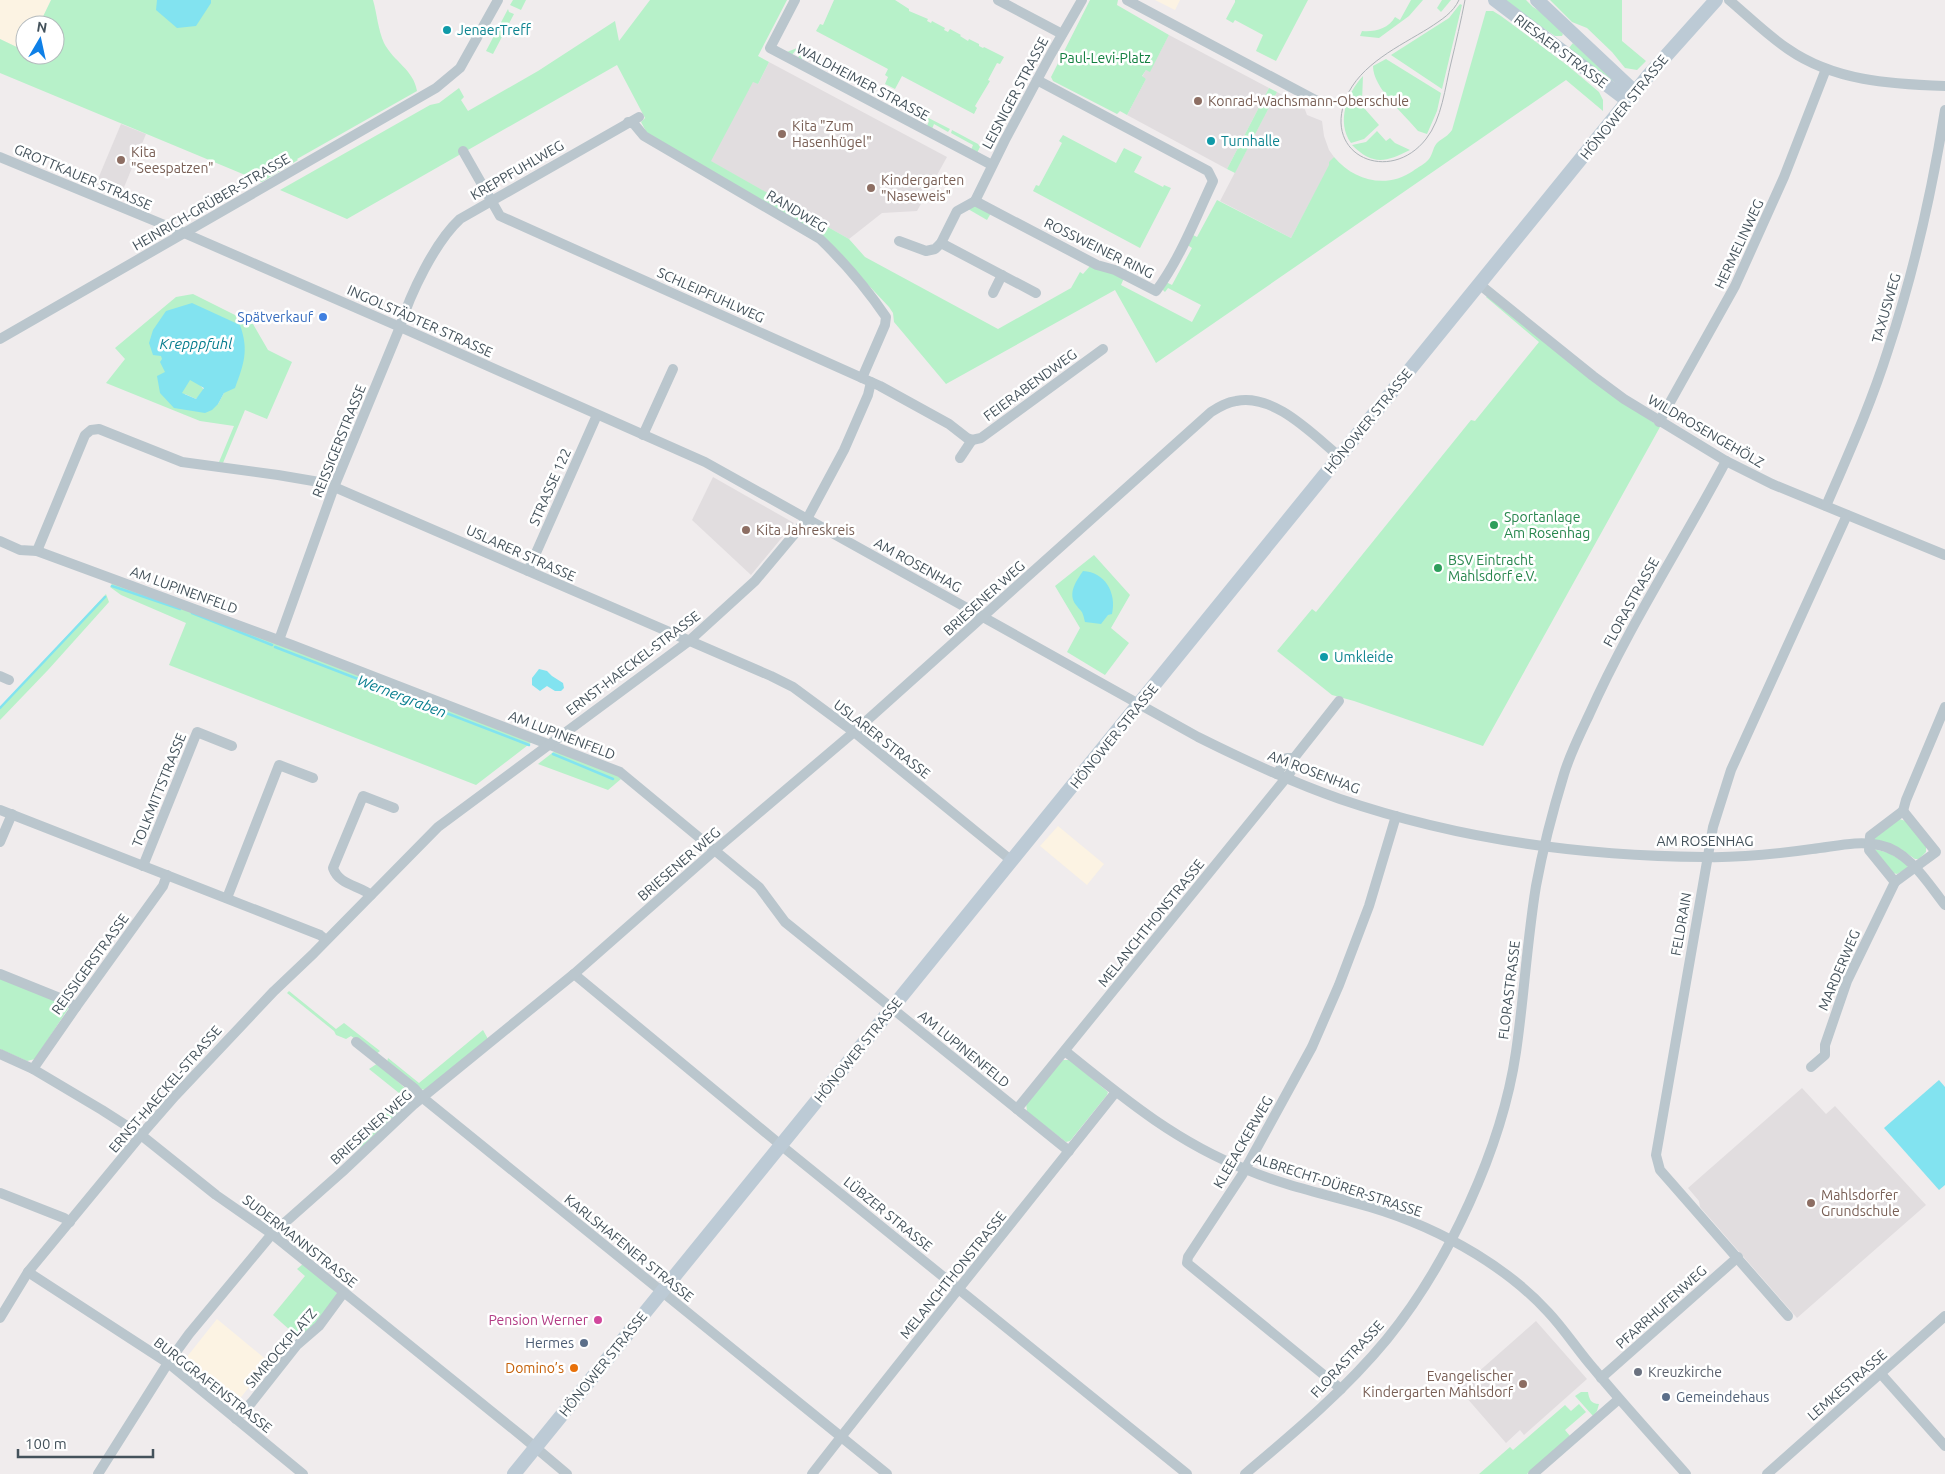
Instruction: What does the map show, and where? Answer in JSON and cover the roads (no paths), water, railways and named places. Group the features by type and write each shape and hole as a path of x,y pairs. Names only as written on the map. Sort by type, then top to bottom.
{"main road":[{"name":"RIESAER STRASSE","path":"1495,0 1554,44 1631,96"},
{"name":"RIESAER STRASSE","path":"1537,0 1631,96"},
{"name":"HÖNOWER STRASSE","path":"514,1474 1631,96 1716,0"},
{"path":"1554,44 1564,44 1569,40 1567,29"}],"street":[{"name":"HEINRICH-GRÜBER-STRASSE","path":"2,335 436,88 460,68 498,0"},
{"name":"WALDHEIMER STRASSE","path":"795,0 770,48 992,165"},
{"path":"998,0 1062,34"},
{"name":"LEISNIGER STRASSE","path":"975,201 1037,80 1082,0"},
{"path":"1127,0 1317,101"},
{"path":"1729,0 1787,48 1826,69 1876,82 1945,86"},
{"name":"HERMELINWEG","path":"1659,422 1735,286 1784,177 1826,69"},
{"name":"ROSSWEINER RING","path":"975,201 1098,265 1115,270 1156,291 1190,229 1214,181 1208,171 1037,80"},
{"name":"TAXUSWEG","path":"1826,506 1868,406 1901,309 1927,210 1945,110"},
{"path":"628,122 639,117"},
{"name":"KREPPFUHLWEG","path":"433,256 443,239 460,219 628,122"},
{"name":"RANDWEG","path":"628,122 634,124 644,136 820,239 830,249 876,302 886,317 866,380"},
{"name":"SCHLEIPFUHLWEG","path":"463,151 500,216 866,380 915,404 972,440"},
{"name":"GROTTKAUER STRASSE","path":"0,157 184,233"},
{"path":"899,241 926,251 935,249 941,243 957,211 975,201"},
{"name":"INGOLSTÄDTER STRASSE","path":"184,233 705,462 807,518"},
{"path":"941,243 1036,293"},
{"name":"REISSIGERSTRASSE","path":"278,640 334,487 406,310 433,256"},
{"path":"993,293 1002,275"},
{"name":"WILDROSENGEHÖLZ","path":"1480,284 1593,376 1659,422 1726,461 1772,484 1945,556"},
{"name":"FEIERABENDWEG","path":"972,440 981,438 1102,349"},
{"path":"643,435 673,369"},
{"name":"ERNST-HAECKEL-STRASSE","path":"0,1318 28,1272 141,1135 235,1031 438,827 689,641 755,581 807,518 844,450 868,395 866,380"},
{"name":"BRIESENER WEG","path":"98,1474 188,1334 272,1234 342,1172 413,1105 574,974 715,850 854,732 1211,412 1228,403 1246,399 1271,404 1339,456"},
{"name":"STRASSE 122","path":"528,571 597,415"},
{"name":"USLARER STRASSE","path":"37,550 85,435 91,430 99,429 182,462 326,483 793,687 854,732 1012,861"},
{"path":"960,458 972,440"},
{"name":"FLORASTRASSE","path":"1245,1474 1341,1389 1388,1338 1422,1289 1451,1239 1481,1178 1516,1054 1536,885 1544,847 1565,772 1599,691 1726,461"},
{"name":"FELDRAIN","path":"1788,1316 1660,1170 1656,1155 1712,827 1731,770 1848,515"},
{"name":"AM ROSENHAG","path":"807,518 1198,737 1283,776 1340,799 1456,831 1544,847 1614,854 1706,858 1785,853 1869,844 1888,847 1897,851 1916,868 1945,905"},
{"name":"AM LUPINENFELD","path":"0,541 20,550 37,550 278,640 620,772 759,887 785,922 1069,1151"},
{"name":"MELANCHTHONSTRASSE","path":"1017,1109 1283,776 1288,758 1294,758 1339,700"},
{"path":"1903,810 1940,850 1896,882 1869,850 1870,836 1903,810 1945,707"},
{"name":"TOLKMITTSTRASSE","path":"143,866 197,732 232,746"},
{"path":"227,898 279,765 313,778"},
{"path":"371,895 338,879 333,868 363,796 394,808"},
{"name":"TOLKMITTSTRASSE","path":"0,810 320,934 326,940"},
{"path":"0,842 12,814"},
{"name":"KLEEACKERWEG","path":"1341,1389 1187,1263 1188,1257 1244,1169 1312,1047 1339,985 1369,906 1396,816"},
{"name":"REISSIGERSTRASSE","path":"33,1069 163,886 168,875"},
{"name":"MARDERWEG","path":"1811,1067 1825,1055 1825,1045 1847,981 1896,882"},
{"path":"0,974 67,1001 76,1007"},
{"name":"LÜBZER STRASSE","path":"574,974 780,1145 1187,1474"},
{"name":"KARLSHAFENER STRASSE","path":"356,1042 887,1474"},
{"name":"ALBRECHT-DÜRER-STRASSE","path":"1065,1051 1115,1093 1188,1142 1244,1169 1373,1208 1412,1222 1451,1239 1503,1273 1548,1312 1619,1399 1686,1474"},
{"name":"SUDERMANNSTRASSE","path":"0,1054 33,1069 141,1135 216,1195 272,1234 567,1474"},
{"name":"MELANCHTHONSTRASSE","path":"812,1474 1115,1093"},
{"path":"0,1193 70,1222"},
{"name":"PFARRHUFENWEG","path":"1602,1378 1738,1257"},
{"name":"BURGGRAFENSTRASSE","path":"28,1272 168,1363 303,1474"},
{"name":"SIMROCKPLATZ","path":"236,1419 252,1402 297,1345 319,1326 344,1292"},
{"name":"LEMKESTRASSE","path":"1767,1474 1945,1316"},
{"path":"1881,1374 1945,1446"},
{"path":"1533,1474 1619,1399"}],"water":[{"path":"157,0 211,0 211,3 196,26 177,28 156,10"},
{"name":"Krepppfuhl","path":"192,303 240,325 245,350 241,372 235,388 224,393 218,404 212,410 205,413 174,408 160,393 157,376 165,372 160,362 161,356 153,355 149,343 153,330 166,311","holes":["190,380 204,388 196,399 182,393"]},
{"path":"1083,571 1098,575 1111,591 1113,599 1112,614 1108,615 1101,624 1085,622 1082,613 1073,600 1074,587"},
{"path":"539,669 547,671 563,683 564,688 561,691 555,691 547,686 540,691 532,685 532,678"},
{"path":"1939,1080 1945,1087 1945,1185 1939,1190 1884,1128"}],"waterway":[{"name":"Wernergraben","path":"112,586 180,609"},
{"name":"Wernergraben","path":"0,708 105,597"},
{"name":"Wernergraben","path":"192,613 272,645"},
{"name":"Wernergraben","path":"275,647 529,745"},
{"name":"Wernergraben","path":"553,754 613,779"}],"tram line":[{"path":"1459,0 1446,16 1382,57 1361,75 1352,86 1346,98 1341,118 1343,135 1351,149 1364,158 1379,162 1395,160 1411,153 1426,139 1436,122 1442,102 1465,0"}],"place":[{"name":"JenaerTreff","path":"447,30"},
{"name":"Konrad-Wachsmann-Oberschule","path":"1198,101"},
{"name":"Kita \"Zum Hasenhügel\"","path":"782,134"},
{"name":"Turnhalle","path":"1211,141"},
{"name":"Kita \"Seespatzen\"","path":"121,160"},
{"name":"Kindergarten \"Naseweis\"","path":"871,188"},
{"name":"Spätverkauf","path":"323,317"},
{"name":"Sportanlage Am Rosenhag","path":"1494,525"},
{"name":"Kita Jahreskreis","path":"746,530"},
{"name":"BSV Eintracht Mahlsdorf e.V.","path":"1438,568"},
{"name":"Umkleide","path":"1324,657"},
{"name":"Mahlsdorfer Grundschule","path":"1811,1203"},
{"name":"Pension Werner","path":"598,1320"},
{"name":"Hermes","path":"584,1343"},
{"name":"Domino’s","path":"574,1368"},
{"name":"Kreuzkirche","path":"1638,1372"},
{"name":"Evangelischer Kindergarten Mahlsdorf","path":"1523,1384"},
{"name":"Gemeindehaus","path":"1666,1397"}],"park label":[{"name":"Paul-Levi-Platz","path":"1105,58"}]}
